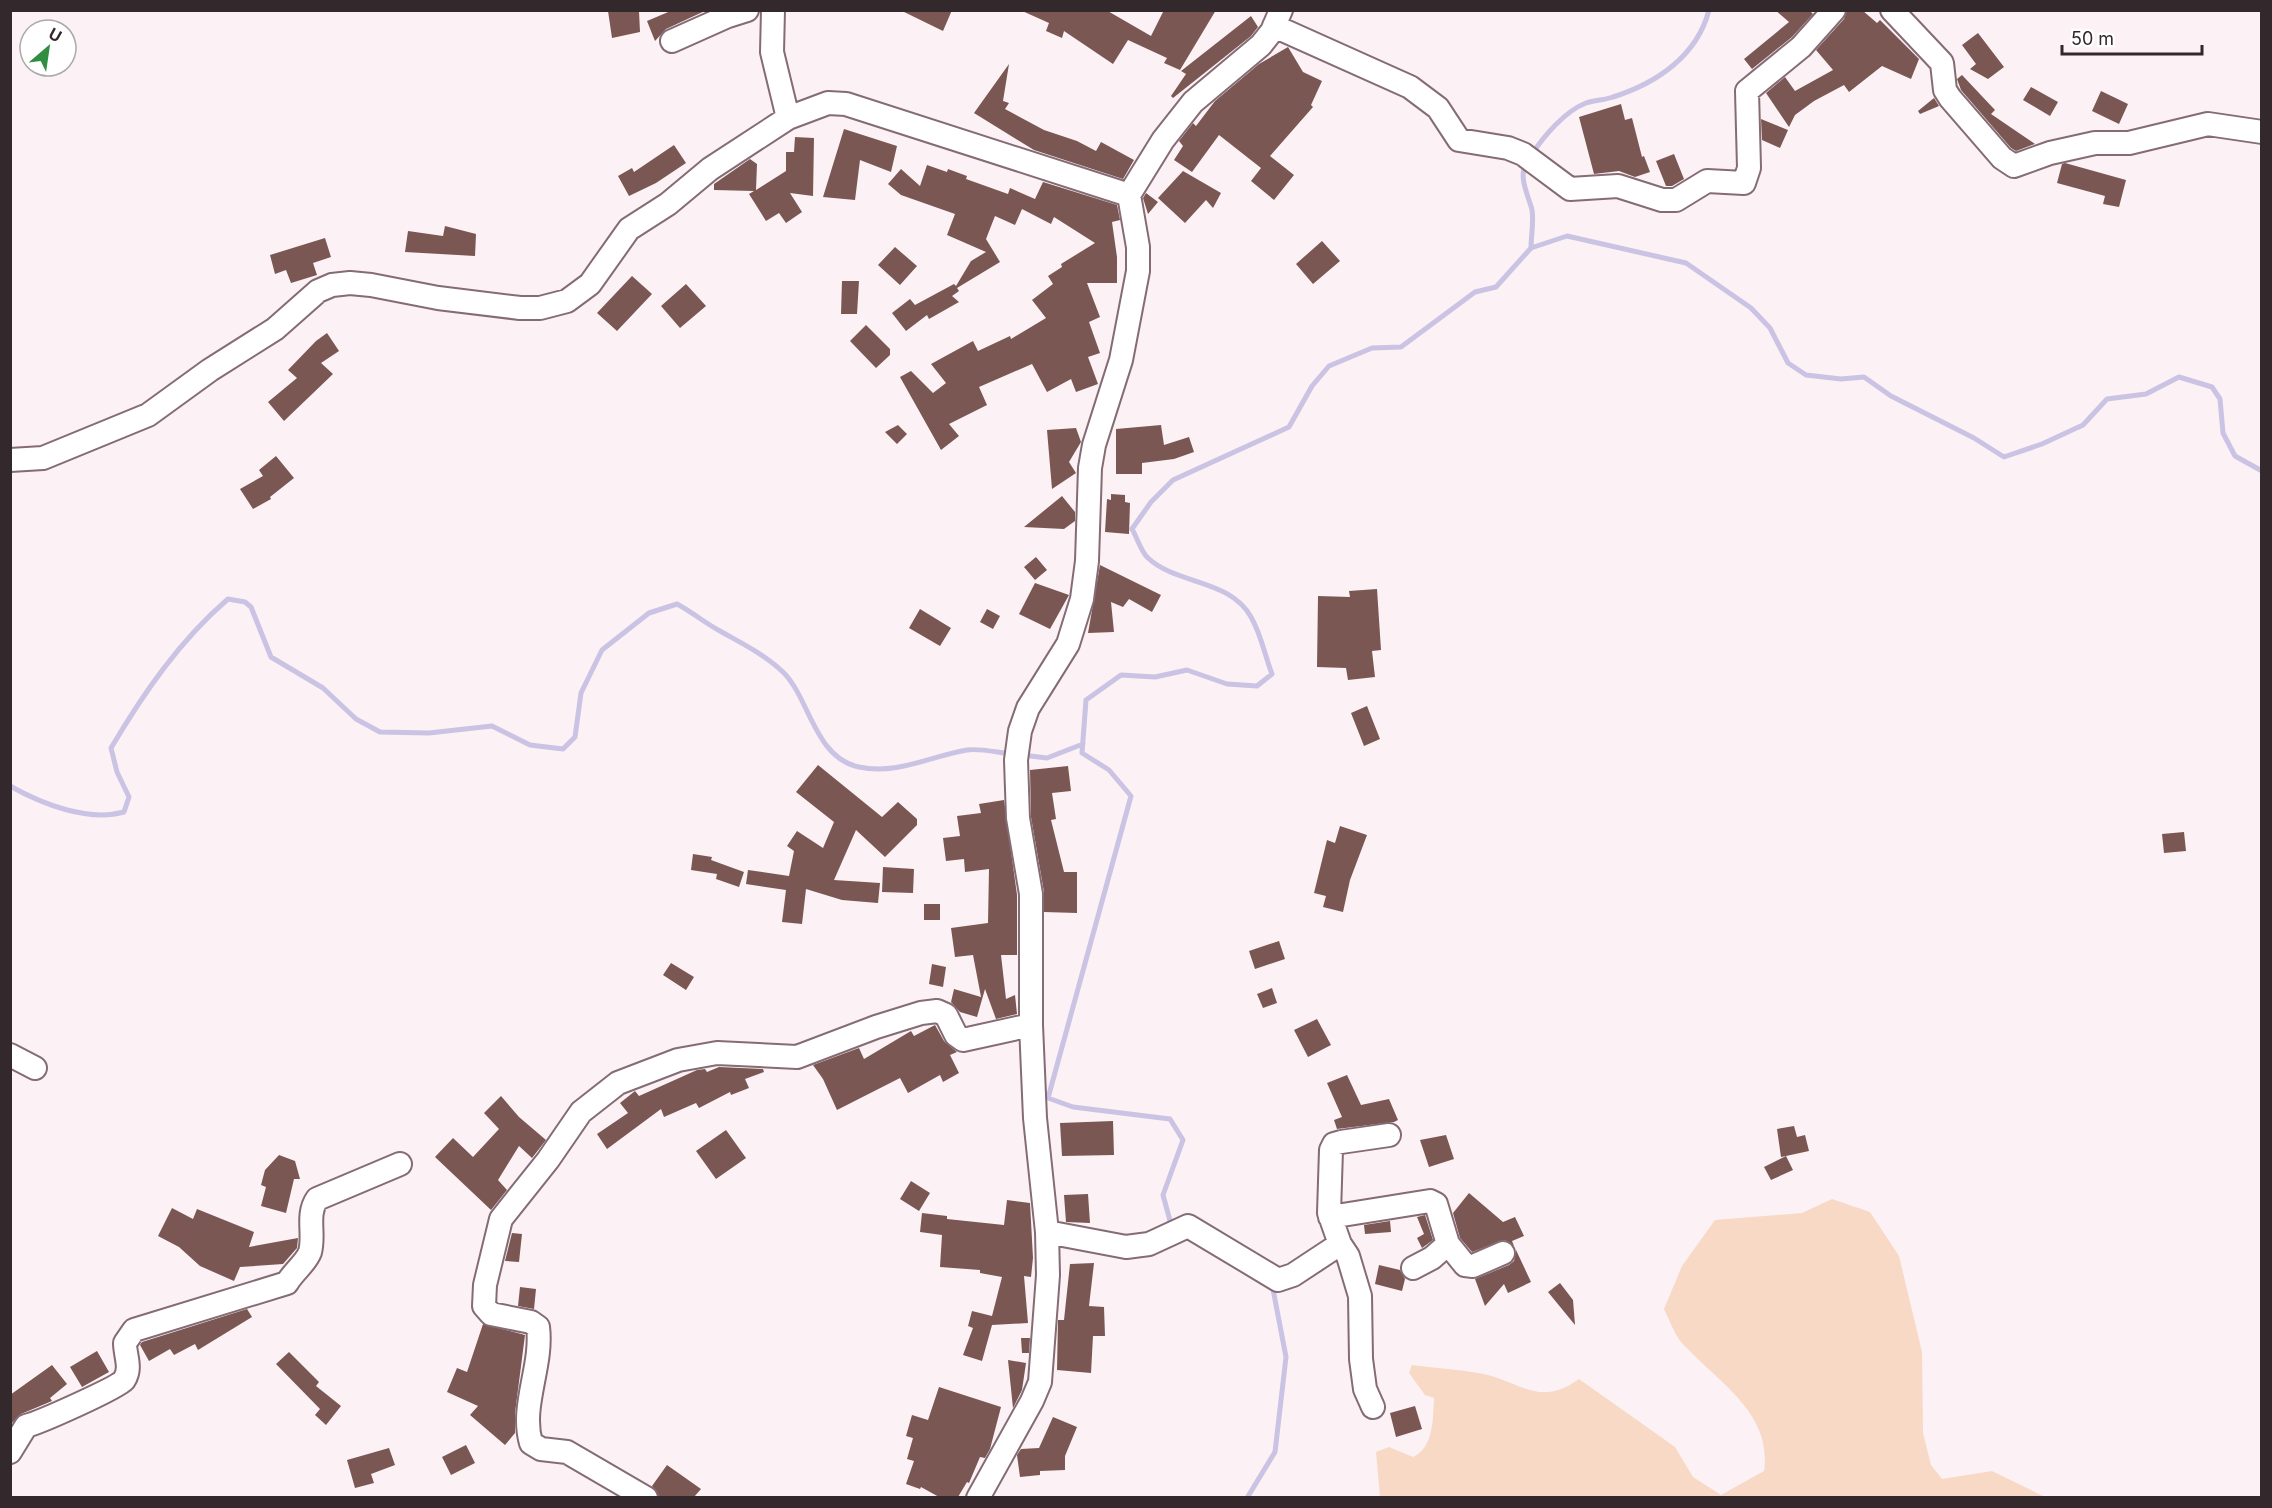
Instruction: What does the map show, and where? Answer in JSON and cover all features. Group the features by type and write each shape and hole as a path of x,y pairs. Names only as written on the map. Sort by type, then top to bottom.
{"street":[{"path":"672,41 747,10"},
{"path":"773,10 771,52 788,118"},
{"path":"978,1497 1032,1401 1040,1382 1048,1275 1047,1232 1035,1118 1031,1025 1031,894 1018,818 1016,760 1020,731 1028,708 1068,644 1082,599 1092,456 1121,360 1138,271 1138,247 1129,195 1163,140 1193,102 1261,45 1278,18 1367,69 1392,77 1438,108 1459,140 1508,148 1523,154 1570,189 1618,186 1662,200 1677,200 1707,181 1743,183 1749,168 1747,91 1801,47 1834,10"},
{"path":"1892,10 1927,44 1942,63 1945,90 1950,98 2002,158 2014,166 2050,153 2095,144 2129,143 2208,124 2262,132"},
{"path":"15,455 43,459 148,415 210,370 275,329 318,291 332,285 350,283 371,285 438,298 520,308 540,308 567,301 590,284 629,229 788,118 814,107 837,102 1129,195"},
{"path":"646,1497 567,1452 541,1449 531,1443 527,1418 537,1372 538,1327 531,1322 491,1314 484,1306 485,1285 501,1219 548,1160 581,1112 618,1083 678,1060 727,1053 797,1057 876,1027 930,1011 946,1015 956,1035 966,1040 1031,1025"},
{"path":"10,1055 35,1068"},
{"path":"1373,1407 1365,1389 1360,1359 1359,1296 1348,1256 1340,1244 1330,1217 1331,1147 1341,1142 1389,1135"},
{"path":"10,1452 26,1426 87,1400 123,1380 129,1367 125,1343 134,1330 287,1283 295,1268 307,1258 311,1249 311,1215 317,1199 400,1164"},
{"path":"1330,1217 1430,1200 1436,1204 1448,1244 1458,1259 1468,1266 1503,1253"},
{"path":"1047,1232 1126,1247 1149,1244 1182,1226 1188,1226 1278,1280 1293,1275 1340,1244"},
{"path":"1413,1268 1432,1258 1448,1244"}],"shaded area":[{"path":"1832,1199 1870,1212 1899,1256 1922,1352 1923,1433 1931,1465 1942,1479 1992,1471 2045,1497 1380,1497 1376,1452 1389,1447 1413,1457 1425,1447 1431,1431 1434,1398 1425,1395 1409,1373 1412,1365 1478,1373 1540,1392 1552,1392 1565,1388 1579,1379 1675,1447 1693,1477 1721,1495 1764,1471 1764,1450 1760,1431 1751,1414 1725,1384 1681,1342 1664,1309 1682,1266 1715,1220 1802,1213"}],"building":[{"path":"673,10 707,10 666,29 655,41 647,21"},
{"path":"900,10 952,10 943,31"},
{"path":"1020,10 1106,10 1151,36 1164,10 1216,10 1180,70 1164,63 1167,58 1128,40 1113,64 1064,31 1062,38 1046,31 1049,23"},
{"path":"1775,10 1809,10 1813,14 1792,37 1752,69 1744,59 1789,22"},
{"path":"1847,10 1862,10 1877,23 1880,20 1919,59 1911,79 1882,66 1849,92 1844,85 1814,101 1795,115 1789,127 1766,93 1785,77 1795,91 1833,70 1816,50 1844,19"},
{"path":"608,11 639,11 640,32 612,38"},
{"path":"1251,16 1258,27 1251,36 1173,98 1171,96 1186,74 1181,71"},
{"path":"1978,33 2004,67 1988,79 1970,69 1976,64 1962,45"},
{"path":"1288,47 1303,72 1322,81 1311,105 1313,107 1270,156 1294,175 1274,200 1251,181 1261,168 1219,135 1192,172 1174,160 1183,146 1179,141 1193,123 1196,126 1215,101 1259,64"},
{"path":"1009,64 1003,101 1009,103 1005,109 1044,130 1077,141 1096,151 1101,142 1134,160 1123,179 1034,150 974,113"},
{"path":"1962,75 1995,110 1991,114 2035,144 2016,151 2011,148 1961,90 1957,79"},
{"path":"2031,87 2058,102 2050,116 2023,100"},
{"path":"2101,91 2128,104 2119,124 2092,111"},
{"path":"1934,98 1939,106 1920,114 1918,111"},
{"path":"1621,104 1625,120 1632,118 1642,157 1644,156 1650,172 1635,177 1619,171 1594,174 1579,117"},
{"path":"1761,119 1788,130 1780,148 1762,140"},
{"path":"844,129 897,146 891,172 860,160 855,200 823,197"},
{"path":"795,137 814,138 813,196 790,193 802,212 786,223 779,213 766,221 749,194 754,191 714,190 714,184 750,159 757,164 756,190 786,171 786,152 794,152"},
{"path":"674,145 686,163 656,183 629,196 618,176 632,168 634,172"},
{"path":"1674,154 1684,179 1672,186 1666,186 1656,161"},
{"path":"2062,164 2126,180 2119,207 2103,204 2105,196 2057,183"},
{"path":"927,165 947,172 948,169 967,176 966,179 1008,194 1010,188 1035,199 1043,182 1117,205 1120,220 1112,222 1117,257 1117,283 1087,283 1100,317 1089,322 1100,353 1088,357 1098,384 1076,392 1071,379 1047,392 1032,364 979,387 987,405 949,424 959,436 941,450 900,377 911,371 933,393 946,383 931,364 973,341 978,351 1010,336 1011,339 1046,318 1032,300 1053,284 1048,276 1062,267 1061,264 1095,243 1054,217 1051,224 1022,209 1015,225 995,216 986,239 1000,262 957,288 959,291 952,296 959,302 929,319 927,315 906,331 892,313 910,299 915,305 954,284 956,286 971,261 986,252 947,235 955,214 901,195 888,184 901,169 920,186"},
{"path":"1183,171 1221,193 1213,208 1206,200 1185,223 1158,198"},
{"path":"1146,193 1158,202 1148,214 1143,198"},
{"path":"445,226 476,234 475,256 405,252 408,231 443,236"},
{"path":"325,238 331,257 313,263 317,275 291,283 286,270 275,274 270,255"},
{"path":"1322,241 1340,261 1313,284 1296,264"},
{"path":"895,247 917,266 900,285 878,265"},
{"path":"632,276 652,294 617,331 597,313"},
{"path":"842,281 859,281 857,314 841,314"},
{"path":"686,284 706,306 680,328 661,306"},
{"path":"866,325 890,349 890,355 876,368 850,341"},
{"path":"327,333 339,351 321,363 333,374 284,421 268,402 297,378 288,370"},
{"path":"898,425 907,434 897,444 885,432"},
{"path":"1161,425 1164,445 1189,437 1194,452 1174,459 1142,463 1142,474 1116,474 1116,429"},
{"path":"1076,428 1081,442 1069,462 1076,473 1052,489 1047,430"},
{"path":"276,456 294,478 270,497 271,499 253,509 240,489 263,476 259,470"},
{"path":"1111,494 1125,495 1125,502 1130,503 1129,534 1105,532 1107,499 1111,500"},
{"path":"1062,496 1075,512 1075,521 1064,529 1024,527"},
{"path":"1036,557 1047,570 1035,580 1024,567"},
{"path":"1100,565 1161,595 1152,612 1129,599 1123,607 1111,602 1114,632 1088,633"},
{"path":"1035,583 1069,595 1050,629 1019,614"},
{"path":"1377,589 1381,650 1372,651 1375,677 1348,680 1346,668 1317,667 1318,596 1350,597 1349,591"},
{"path":"920,609 951,628 940,646 909,628"},
{"path":"987,609 1000,616 993,629 980,622"},
{"path":"1367,706 1380,739 1364,746 1351,713"},
{"path":"818,765 882,817 898,802 917,819 917,825 885,857 856,830 834,880 880,883 878,903 842,900 806,889 802,924 782,922 786,890 746,884 748,870 789,876 794,851 787,846 797,831 823,848 834,822 796,792"},
{"path":"1068,766 1071,791 1052,793 1056,819 1051,820 1064,872 1077,872 1077,913 1044,912 1044,892 1031,817 1030,770"},
{"path":"1004,800 1017,895 1017,955 1001,955 1006,999 1015,995 1017,1014 996,1019 985,989 977,1017 960,1012 951,1002 954,989 981,997 973,955 955,957 951,928 988,923 989,869 965,872 964,859 946,861 943,838 960,836 957,816 981,813 979,804"},
{"path":"1340,826 1367,835 1350,880 1343,912 1323,907 1326,896 1314,893 1327,840 1335,843"},
{"path":"2184,832 2186,851 2164,853 2162,834"},
{"path":"693,854 712,857 711,860 744,872 739,887 716,879 717,874 691,870"},
{"path":"883,867 914,869 913,893 882,892"},
{"path":"924,904 940,904 940,920 924,920"},
{"path":"1279,941 1285,959 1255,969 1249,951"},
{"path":"671,963 694,977 686,990 663,975"},
{"path":"932,964 946,967 943,987 929,984"},
{"path":"1272,988 1277,1003 1263,1008 1257,994"},
{"path":"1317,1019 1331,1045 1308,1057 1294,1030"},
{"path":"935,1025 944,1041 957,1052 950,1055 959,1073 943,1082 940,1075 908,1093 900,1078 837,1110 823,1079 813,1065 859,1048 864,1059 911,1031 914,1036"},
{"path":"719,1067 763,1069 764,1072 745,1079 749,1088 731,1095 730,1092 699,1108 696,1103 664,1117 661,1109 607,1149 597,1134 628,1113 620,1103 635,1091 639,1096 697,1070 705,1069 707,1072"},
{"path":"1347,1075 1361,1105 1389,1099 1398,1120 1337,1129 1334,1120 1342,1117 1327,1083"},
{"path":"501,1096 519,1117 546,1140 532,1158 519,1146 498,1180 507,1190 491,1210 435,1157 453,1138 473,1157 499,1129 484,1113"},
{"path":"1113,1121 1114,1155 1062,1156 1060,1123"},
{"path":"1794,1126 1797,1137 1805,1135 1809,1151 1781,1157 1777,1129"},
{"path":"726,1130 746,1158 716,1179 696,1151"},
{"path":"1446,1135 1454,1159 1429,1167 1420,1140"},
{"path":"279,1155 295,1161 300,1179 294,1179 286,1213 261,1206 266,1187 261,1185 265,1170"},
{"path":"1786,1156 1793,1170 1771,1180 1764,1167"},
{"path":"911,1181 930,1193 919,1211 900,1199"},
{"path":"1469,1193 1503,1222 1515,1217 1524,1236 1512,1241 1514,1246 1504,1240 1472,1252 1460,1238 1453,1213"},
{"path":"1088,1194 1090,1223 1066,1222 1064,1195"},
{"path":"1007,1200 1030,1203 1033,1258 1031,1277 1024,1276 1028,1323 992,1325 982,1361 963,1355 973,1328 968,1326 972,1311 992,1316 1002,1277 980,1273 980,1270 940,1267 942,1235 920,1232 922,1213 947,1216 947,1219 1004,1225"},
{"path":"172,1208 193,1219 197,1209 254,1232 249,1247 298,1238 297,1248 283,1264 240,1267 234,1281 200,1266 179,1247 158,1236"},
{"path":"1425,1215 1433,1240 1422,1248 1417,1238 1424,1234 1417,1217"},
{"path":"1390,1221 1391,1232 1365,1234 1364,1225"},
{"path":"512,1233 522,1234 519,1262 505,1261"},
{"path":"1516,1250 1531,1282 1508,1293 1504,1284 1485,1306 1475,1279 1509,1265 1514,1261"},
{"path":"1094,1263 1089,1306 1104,1307 1105,1336 1093,1336 1091,1373 1057,1370 1058,1320 1064,1320 1070,1264"},
{"path":"1379,1265 1400,1270 1405,1279 1402,1291 1375,1284"},
{"path":"1560,1283 1573,1300 1575,1325 1548,1292"},
{"path":"520,1287 536,1289 534,1309 518,1306"},
{"path":"247,1309 252,1317 198,1350 195,1344 174,1355 170,1349 149,1361 140,1345 142,1342"},
{"path":"483,1324 525,1335 515,1413 515,1433 505,1445 470,1415 478,1406 447,1392 457,1368 467,1372"},
{"path":"1021,1338 1030,1338 1029,1353 1022,1353"},
{"path":"97,1351 109,1372 82,1387 70,1367"},
{"path":"289,1352 319,1382 316,1386 341,1406 326,1425 315,1415 320,1409 276,1364"},
{"path":"1008,1360 1026,1363 1022,1390 1013,1408"},
{"path":"52,1365 67,1384 50,1398 52,1401 21,1414 10,1425 10,1395"},
{"path":"939,1387 1001,1407 990,1449 985,1458 980,1457 969,1483 967,1482 958,1497 939,1497 921,1487 920,1489 906,1484 914,1461 907,1459 913,1438 906,1436 912,1415 928,1420"},
{"path":"1415,1406 1422,1429 1396,1437 1390,1413"},
{"path":"1053,1417 1077,1427 1065,1456 1065,1470 1040,1471 1040,1475 1020,1477 1017,1455 1021,1449 1039,1448"},
{"path":"466,1445 475,1463 451,1475 442,1457"},
{"path":"389,1448 395,1465 371,1474 374,1483 355,1488 347,1460"},
{"path":"667,1465 701,1489 694,1497 659,1497 652,1486"}],"waterway":[{"path":"1532,154 1556,125 1578,107 1629,91 1645,84 1673,66 1695,41 1709,10"},
{"path":"1526,164 1523,175 1533,215 1531,248"},
{"path":"1172,1228 1163,1195 1183,1140 1170,1119 1073,1107 1048,1098 1131,796 1109,770 1082,753 1086,700 1121,675 1155,677 1187,670 1227,684 1257,686 1272,674 1251,617 1242,605 1217,589 1160,567 1148,558 1132,529 1151,502 1173,480 1289,427 1312,386 1329,366 1372,348 1401,347 1475,292 1496,287 1531,248 1567,236 1686,263 1751,308 1770,328 1788,363 1806,375 1841,379 1864,377 1891,396 1974,438 2004,457 2042,444 2083,425 2107,399 2146,394 2179,377 2212,387 2220,399 2223,433 2235,456 2262,471"},
{"path":"10,786 66,810 96,815 124,812 129,797 117,772 111,748 136,708 178,650 228,599 245,602 251,607 271,657 323,688 356,719 380,732 429,733 492,726 530,745 563,749 575,737 581,693 602,650 649,613 677,604 761,655 784,673 793,684 823,740 832,752 844,761 859,767 887,769 967,750 1012,754"},
{"path":"1022,755 1047,758 1083,744"},
{"path":"1247,1498 1275,1452 1286,1357 1272,1284"}]}
